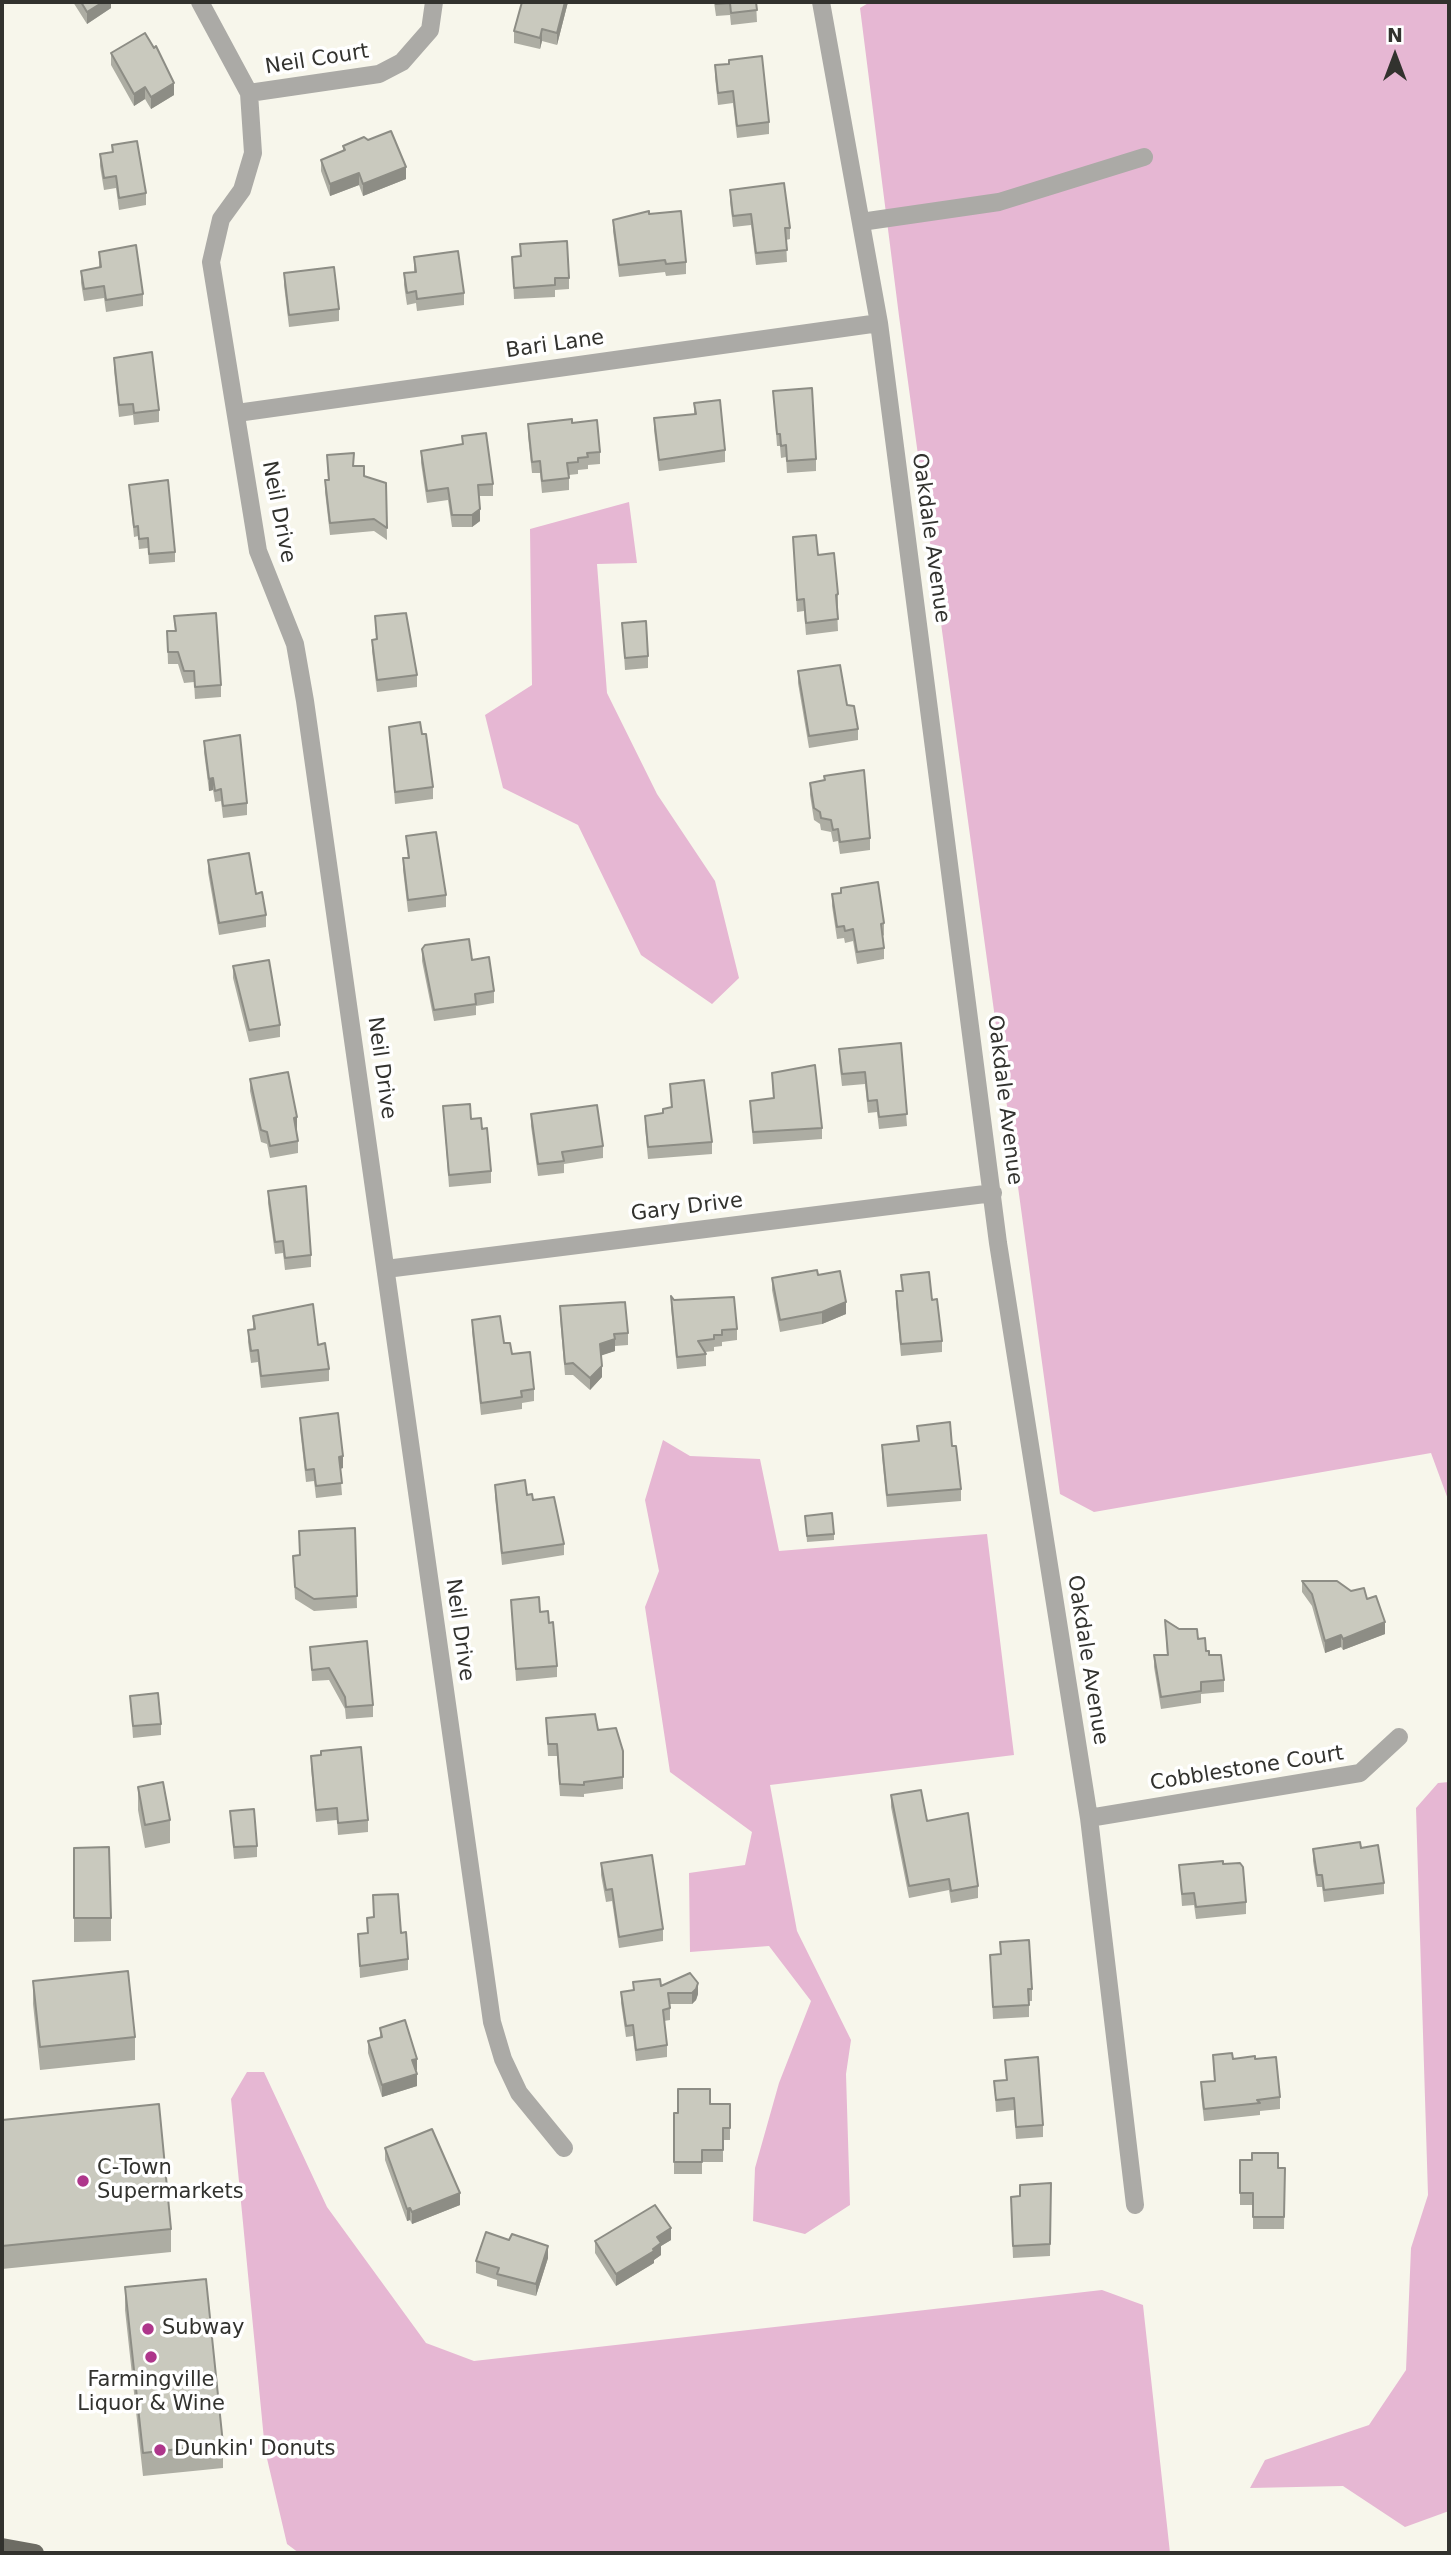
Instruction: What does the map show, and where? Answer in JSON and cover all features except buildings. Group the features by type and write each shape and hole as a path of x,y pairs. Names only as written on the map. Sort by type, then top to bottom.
{"main road":[{"path":"2,2547 35,2553"}],"street":[{"name":"Neil Drive","path":"200,2 249,93 253,152 242,190 221,219 211,262 258,551 295,644 492,2022 503,2059 519,2093 564,2148"},
{"name":"Neil Court","path":"249,93 379,74 402,62 430,30 433,2"},
{"name":"Oakdale Avenue","path":"821,2 878,323 998,1243 1089,1818 1135,2204"},
{"path":"860,222 999,202 1144,156"},
{"name":"Bari Lane","path":"237,413 878,323"},
{"name":"Gary Drive","path":"386,1269 993,1193"},
{"name":"Cobblestone Court","path":"1089,1818 1360,1773 1399,1737"}],"shaded area":[{"path":"870,2 1449,2 1449,1502 1431,1453 1094,1512 1060,1494 899,316 860,8"},
{"path":"629,502 637,563 597,564 607,693 657,794 715,881 739,978 712,1004 641,955 578,825 503,788 485,715 532,685 530,529"},
{"path":"663,1440 690,1456 760,1459 779,1551 987,1534 1014,1755 770,1785 797,1931 851,2040 846,2074 850,2205 805,2234 753,2221 755,2168 779,2083 811,2001 769,1946 690,1952 689,1873 745,1865 752,1832 670,1772 645,1607 659,1571 645,1500"},
{"path":"1449,1782 1449,2511 1405,2527 1343,2486 1250,2488 1265,2460 1369,2425 1406,2370 1411,2248 1428,2195 1416,1808 1438,1783"},
{"path":"247,2072 264,2072 327,2207 426,2343 474,2361 1102,2290 1143,2305 1170,2553 299,2553 287,2544 265,2450 231,2099"}],"place":[{"name":"C‑Town Supermarkets","path":"83,2181"},
{"name":"Subway","path":"148,2329"},
{"name":"Farmingville Liquor & Wine","path":"151,2357"},
{"name":"Dunkin' Donuts","path":"160,2450"}]}
